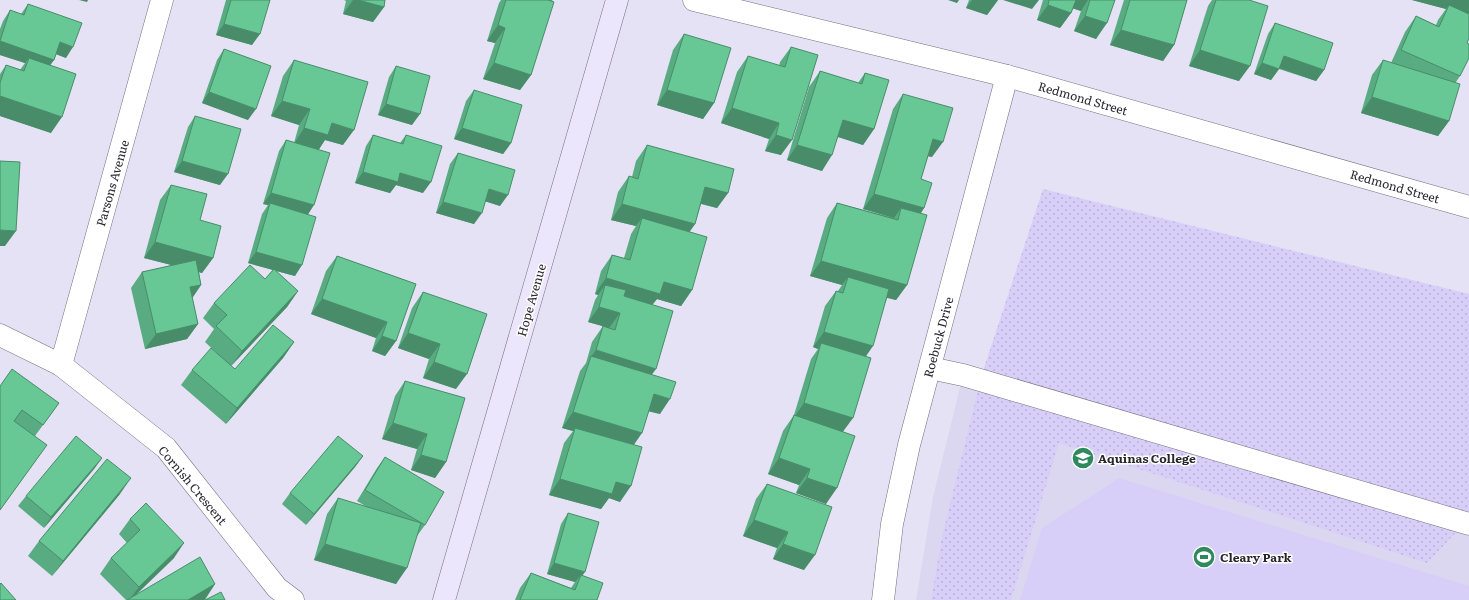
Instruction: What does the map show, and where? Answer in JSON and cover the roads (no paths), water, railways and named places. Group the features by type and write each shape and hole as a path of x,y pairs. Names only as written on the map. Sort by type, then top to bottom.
{"street":[{"name":"Parsons Avenue","path":"61,365 162,0"},
{"name":"Hope Avenue","path":"444,600 617,0"},
{"name":"Redmond Street","path":"694,0 1007,76 1469,207"},
{"name":"Roebuck Drive","path":"883,600 892,524 909,445 1007,76"},
{"name":"Cornish Crescent","path":"0,335 61,365 166,448 277,588 291,600"},
{"path":"930,368 963,375 1469,524"}],"place":[{"name":"Aquinas College","path":"1083,458"},
{"name":"Cleary Park","path":"1204,557"}]}
